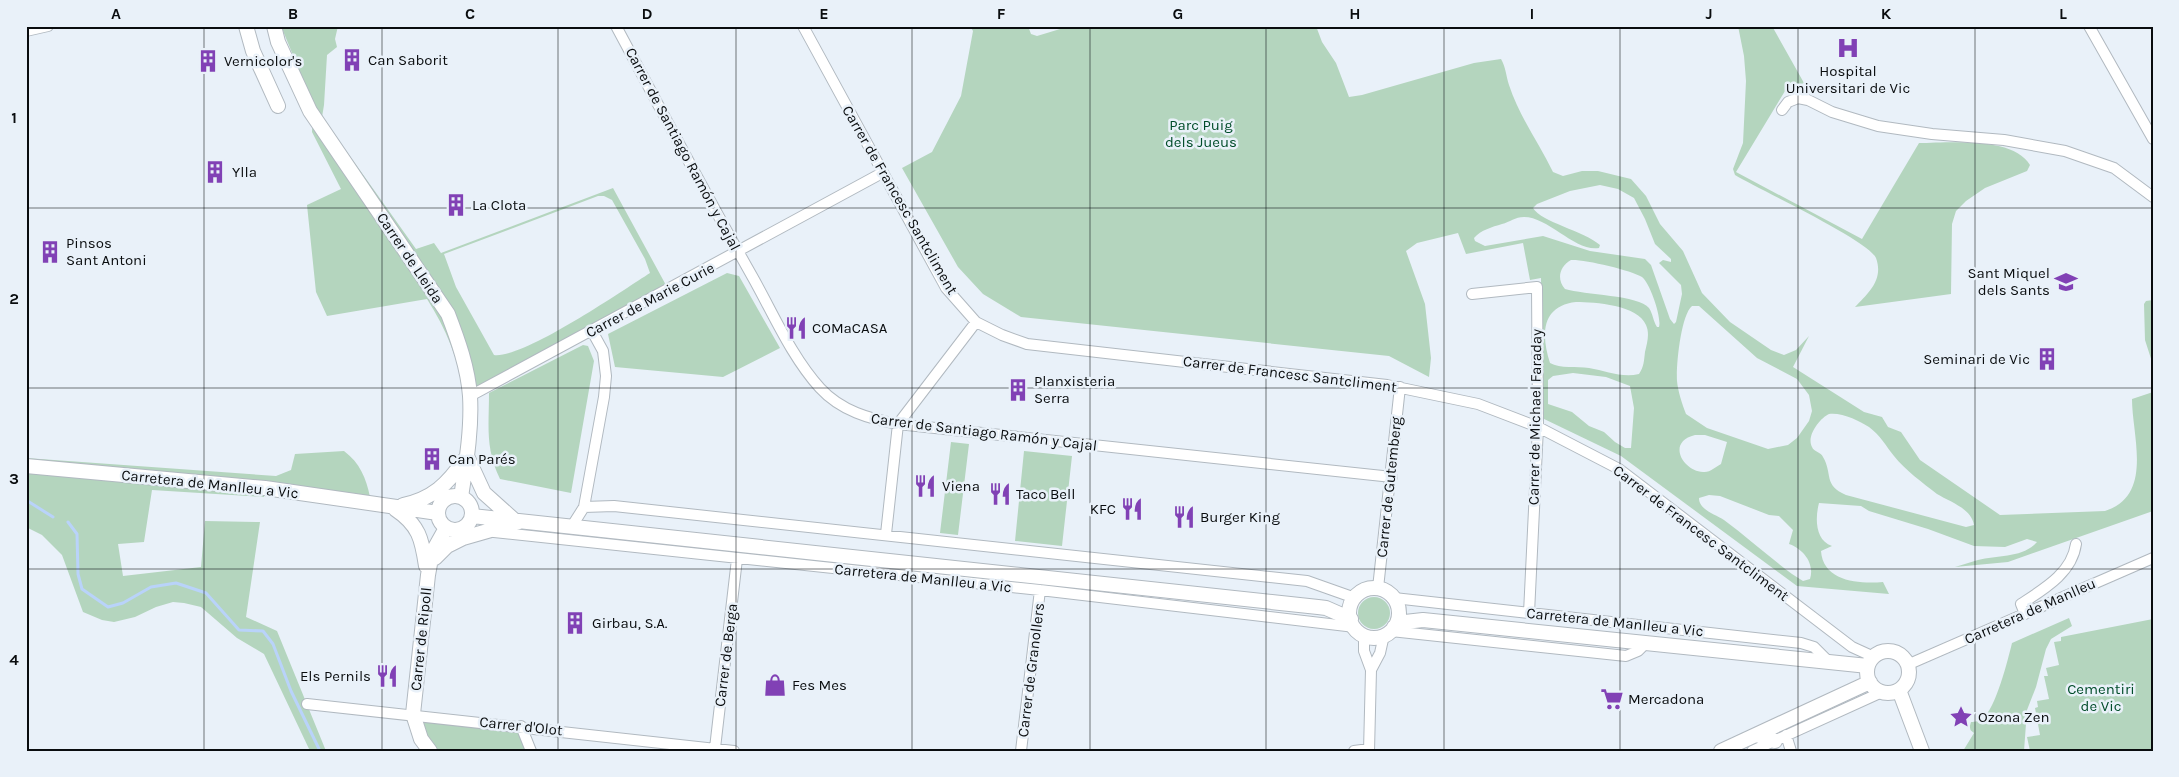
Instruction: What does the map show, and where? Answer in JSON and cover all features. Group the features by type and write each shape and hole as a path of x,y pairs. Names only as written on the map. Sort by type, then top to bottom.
{"street":[{"path":"26,31 48,26"},
{"path":"246,26 253,51 278,106"},
{"name":"Carrer de Lleida","path":"264,26 278,42"},
{"name":"Carrer de Lleida","path":"274,26 278,42 310,111 448,314 461,348 470,396 467,455 461,497"},
{"name":"Carrer de Santiago Ramón y Cajal","path":"616,26 798,360 821,389 838,403 866,418 898,424 1392,477"},
{"name":"Carrer de Francesc Santcliment","path":"804,26 946,288 976,322 1002,335 1028,344 1400,387 1478,404 1538,427 1618,469 1871,662"},
{"path":"2089,26 2153,140"},
{"path":"1782,110 1788,102 1798,98 1808,100 1832,112 1878,126 1932,134 2004,140 2065,151 2114,168 2150,190"},
{"name":"Carrer de Marie Curie","path":"470,396 738,253 882,173"},
{"name":"Carrer de Michael Faraday","path":"1472,294 1537,287 1538,427 1529,613"},
{"path":"886,534 898,424 976,322"},
{"path":"572,526 584,507 604,396 606,376 602,351 592,331"},
{"name":"Carrer de Gutemberg","path":"1378,588 1392,477 1400,387"},
{"path":"467,455 484,492 518,520"},
{"name":"Carretera de Manlleu a Vic","path":"392,507 418,502 434,495 446,484 467,455"},
{"name":"Carretera de Manlleu a Vic","path":"26,466 265,488 438,513"},
{"path":"453,496 461,497 470,504 472,516 468,525 456,530 446,528 440,520 438,513 440,505 445,499 453,496"},
{"path":"584,507 614,506 1307,581 1354,599"},
{"name":"Carretera de Manlleu a Vic","path":"392,507 409,518 419,532 429,570"},
{"name":"Carretera de Manlleu a Vic","path":"472,516 1326,608 1354,599"},
{"name":"Carretera de Manlleu a Vic","path":"429,570 447,546 463,538 491,531 518,520"},
{"name":"Carrer de Ripoll","path":"430,751 421,739 413,714 432,553 446,528"},
{"name":"Carretera de Manlleu a Vic","path":"491,531 737,559 1040,590 1356,627"},
{"path":"2025,614 2021,604 2052,585 2074,556 2076,544"},
{"name":"Carretera de Manlleu","path":"1907,665 2153,558"},
{"name":"Carrer de Berga","path":"716,749 737,559"},
{"path":"1354,751 1369,750 1372,670 1398,617 1396,603 1389,593 1378,588 1365,590 1354,599 1350,611 1372,670"},
{"name":"Carrer de Granollers","path":"1021,751 1040,590"},
{"name":"Carretera de Manlleu a Vic","path":"1396,603 1529,613 1800,643 1814,647 1829,662"},
{"name":"Carretera de Manlleu a Vic","path":"1396,603 1423,620"},
{"name":"Carretera de Manlleu a Vic","path":"1326,608 1356,627"},
{"name":"Carretera de Manlleu a Vic","path":"1390,631 1405,622 1423,620 1829,662 1871,662"},
{"path":"1356,627 1374,637 1390,631 1626,656 1638,651 1646,643"},
{"path":"1752,751 1882,692 1899,690 1908,679 1907,665 1901,656 1891,652 1884,652 1871,662 1870,682 1876,689 1882,692"},
{"path":"1722,751 1870,682"},
{"path":"1899,690 1922,751"},
{"name":"Carrer d'Olot","path":"307,704 413,714 734,751"},
{"path":"521,726 531,751"},
{"path":"1757,735 1780,738 1791,751"}],"green space":[{"path":"281,26 338,26 335,39 337,47 327,55 322,117 416,249 434,243 441,253 613,188 667,287 463,394 451,345 427,299 327,316 316,292 307,205 341,189 312,132 313,104","holes":["598,196 604,196 612,200 645,259 650,273 549,336 508,353 494,355 456,287 444,254"]},
{"name":"Parc Puig dels Jueus","path":"970,26 1028,26 1031,34 1037,36 1070,26 1316,26 1322,42 1336,63 1349,97 1474,63 1501,59 1518,108 1553,172 1563,176 1582,171 1598,171 1631,179 1646,196 1660,224 1683,251 1702,293 1730,322 1771,350 1784,355 1796,350 1809,336 1793,367 1864,412 1882,417 1888,427 1901,432 1920,460 2000,515 2105,511 2120,503 2130,492 2135,478 2137,463 2132,399 2153,392 2153,511 2008,562 1955,567 1978,560 2025,551 2037,542 2027,539 2005,547 1974,546 1928,529 1869,511 1861,506 1819,503 1817,522 1819,534 1826,543 1832,546 1821,551 1823,561 1828,569 1844,579 1883,582 1889,594 1797,586 1621,456 1542,418 1541,278 1530,280 1523,243 1466,254 1458,233 1417,243 1406,251 1425,304 1431,358 1429,377 1389,356 1021,317 983,294 958,267 902,168 932,152 961,96 973,31","holes":["1600,185 1618,189 1634,198 1655,244 1671,259 1671,262 1663,260 1659,263 1681,285 1682,294 1676,322 1674,324 1670,319 1651,265 1645,259 1590,251 1543,236 1485,246 1475,241 1474,238 1483,231 1524,217 1543,222 1581,245 1599,248 1600,245 1593,240 1545,218 1533,208 1537,204 1570,191","1571,260 1586,261 1618,268 1642,277 1655,301 1659,316 1659,327 1657,327 1649,308 1634,300 1565,289 1560,277 1564,266","1576,302 1594,303 1625,309 1641,318 1646,325 1648,335 1644,363 1639,374 1620,375 1589,368 1559,366 1550,363 1545,342 1545,332 1546,324 1556,309","1692,306 1699,306 1757,358 1797,379 1809,395 1812,411 1809,421 1797,438 1788,445 1768,449 1707,428 1686,414 1677,381 1678,353 1685,319","1573,373 1606,377 1630,386 1634,408 1631,448 1625,448 1615,442 1604,432 1589,426 1572,412 1548,404 1548,380 1553,376","1829,414 1839,414 1869,427 1880,437 1903,466 1937,494 1969,514 1974,525 1966,527 1846,495 1839,491 1831,483 1823,457 1813,449 1811,443 1812,433 1822,419","1695,435 1705,435 1727,442 1721,464 1706,472 1689,467 1684,462 1681,456 1681,444 1686,439","1709,495 1720,496 1769,515 1779,516 1793,530 1789,544 1799,549 1807,557 1811,567 1810,579 1803,581 1792,574 1724,520 1705,509 1699,498"]},
{"path":"1738,26 1772,26 1804,83 1785,91 1736,172 1862,239 1919,143 1962,142 1995,145 2010,149 2022,156 2030,165 2027,171 1985,188 1966,201 1956,211 1952,224 1951,294 1855,307 1873,286 1878,273 1876,258 1869,250 1854,239 1735,175 1733,169 1743,143 1746,81 1744,56"},
{"path":"727,273 739,276 780,348 723,377 615,367 608,334"},
{"path":"2153,300 2153,365 2145,340 2144,304 2146,301"},
{"path":"583,345 588,346 594,361 571,493 500,479 490,447 489,393"},
{"path":"951,442 969,444 958,535 940,533"},
{"path":"344,451 362,471 370,497 265,481 264,497 152,490 144,542 118,544 123,576 201,567 205,521 260,522 246,617 277,631 326,751 310,751 264,654 237,638 201,607 184,603 173,602 156,607 135,617 114,622 102,620 83,612 62,555 42,535 26,527 26,458 276,476 291,470 295,454"},
{"path":"1024,451 1072,456 1062,546 1015,541"},
{"path":"1374,597 1380,598 1385,602 1389,607 1389,619 1385,624 1380,628 1374,629 1368,628 1363,624 1359,619 1358,613 1359,607 1363,602 1368,598"},
{"path":"2069,618 2072,626 2051,639 2046,649 2036,687 2027,710 2024,751 1963,751 1974,733 1969,729 1971,722 1982,719 1987,714 1997,695 2012,643"},
{"name":"Cementiri de Vic","path":"2153,619 2153,751 2030,751 2027,737 2040,735 2035,708 2038,707 2037,701 2049,699 2044,676 2048,676 2046,668 2059,665 2054,642 2061,641 2061,637"},
{"path":"413,714 521,726 531,751 430,751"}],"waterway":[{"path":"26,500 53,517"},
{"path":"68,522 77,534 78,574 82,589 108,607 123,603 151,587 176,583 206,593 239,630 263,631 273,644 291,691 320,751"}],"place":[{"name":"Hospital Universitari de Vic","path":"1848,48"},
{"name":"Can Saborit","path":"352,60"},
{"name":"Vernicolor's","path":"208,61"},
{"name":"Ylla","path":"215,172"},
{"name":"La Clota","path":"456,205"},
{"name":"Pinsos Sant Antoni","path":"50,252"},
{"name":"Sant Miquel dels Sants","path":"2066,282"},
{"name":"COMaCASA","path":"796,328"},
{"name":"Seminari de Vic","path":"2047,359"},
{"name":"Planxisteria Serra","path":"1018,390"},
{"name":"Can Parés","path":"432,459"},
{"name":"Viena","path":"925,486"},
{"name":"Taco Bell","path":"1000,494"},
{"name":"KFC","path":"1132,509"},
{"name":"Burger King","path":"1184,517"},
{"name":"Girbau, S.A.","path":"575,623"},
{"name":"Els Pernils","path":"387,676"},
{"name":"Fes Mes","path":"775,685"},
{"name":"Mercadona","path":"1612,699"},
{"name":"Ozona Zen","path":"1961,717"}]}
